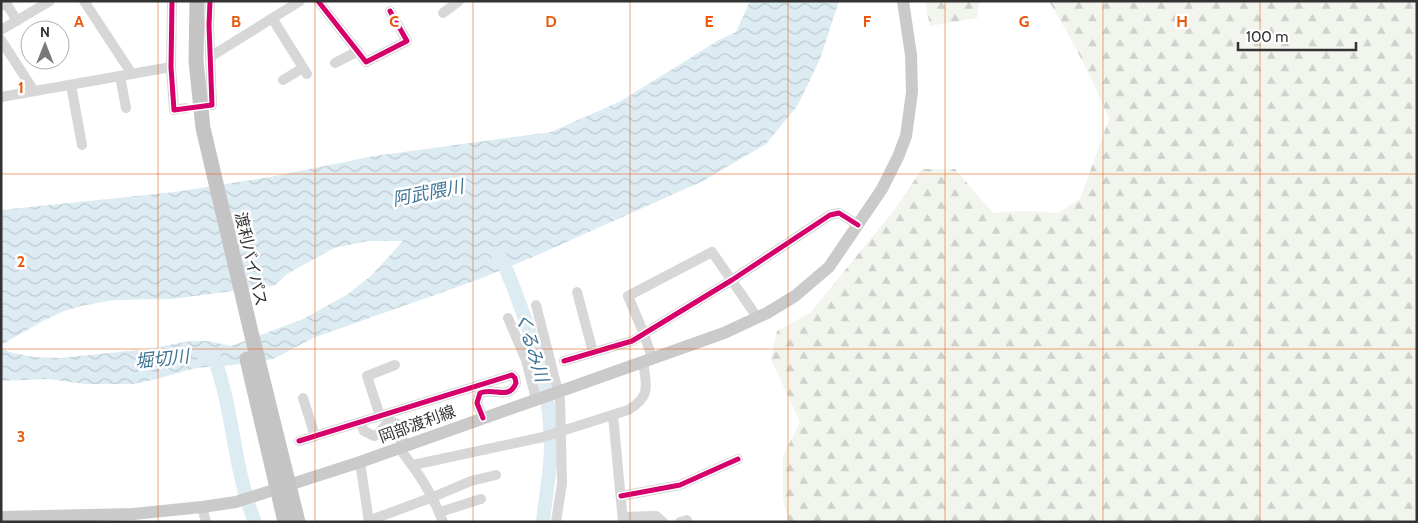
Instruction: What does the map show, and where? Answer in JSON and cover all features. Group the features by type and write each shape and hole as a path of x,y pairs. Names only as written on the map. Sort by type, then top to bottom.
{"highway":[{"name":"渡利バイパス","path":"186,1 186,57 192,117 201,140 283,487 298,522"},
{"name":"渡利バイパス","path":"197,1 196,61 201,140"},
{"name":"渡利バイパス","path":"283,487 285,522"}],"main road":[{"name":"岡部渡利線","path":"1,517 135,518 236,502 360,462 724,333 781,304 814,282 829,267 882,188 898,157 906,136 912,92 911,55 903,1"}],"street":[{"path":"1,30 50,1"},
{"path":"84,1 132,74"},
{"path":"172,1 170,66 174,110 178,109"},
{"path":"210,1 212,105"},
{"path":"210,57 300,1"},
{"path":"318,1 366,62 406,41 390,11"},
{"path":"443,13 459,1"},
{"path":"1,6 6,3 17,21"},
{"path":"272,18 305,71 283,80"},
{"path":"1,40 34,91"},
{"path":"336,63 358,51"},
{"path":"1,97 170,66"},
{"path":"120,76 126,108"},
{"path":"71,85 82,145"},
{"path":"564,360 632,341 732,280 830,215 839,213 858,224"},
{"path":"413,465 543,437 628,410 641,403 646,388 648,360 644,334 628,296 712,252 756,317"},
{"path":"577,292 593,352"},
{"path":"536,305 558,392 562,430 562,482 556,522"},
{"path":"508,318 526,360 537,399"},
{"path":"380,416 367,376 396,365"},
{"path":"299,441 512,375 516,383 511,392 485,390 480,393 477,403 483,418"},
{"path":"302,398 314,436"},
{"path":"613,415 623,520 656,516 662,522"},
{"path":"360,422 364,431 374,436 389,422 400,425 403,438 399,448 413,465 433,497 442,517 480,499"},
{"path":"621,496 680,485 738,458"},
{"path":"360,462 368,521 433,497 471,480 496,475"},
{"path":"202,508 206,522"}],"green space":[{"path":"925,1 980,1 977,18 930,26"},
{"path":"1049,1 1417,1 1417,522 789,522 783,500 783,456 800,422 771,359 777,331 810,313 895,209 922,169 955,169 993,213 1022,211 1058,213 1080,199 1109,119 1081,59"}],"water":[{"name":"阿武隈川","path":"750,1 839,1 820,59 798,105 766,144 703,181 533,257 477,280 313,338 273,359 196,368 132,384 85,384 48,379 1,381 1,347 9,352 34,357 60,358 148,349 190,341 209,341 231,346 303,319 348,294 371,276 403,241 368,241 334,248 287,274 274,286 171,299 114,300 81,306 64,311 43,321 1,345 1,210 175,192 270,177 374,156 551,132 621,101 719,40 736,32"}],"waterway":[{"name":"くるみ川","path":"497,253 507,272 526,322 546,392 551,446 543,522"},
{"name":"堀切川","path":"204,356 214,358 221,378 242,481 255,522"}],"tunnel":[{"path":"178,109 206,106"}],"cycle path":[{"path":"172,1 171,67 174,110 212,105 210,1"},
{"path":"318,1 366,62 407,41 390,11"},
{"path":"564,361 632,341 732,280 830,215 839,213 858,225"},
{"path":"299,441 512,375 516,383 509,391 480,393 477,403 483,418"},
{"path":"621,496 680,485 738,459"}]}
